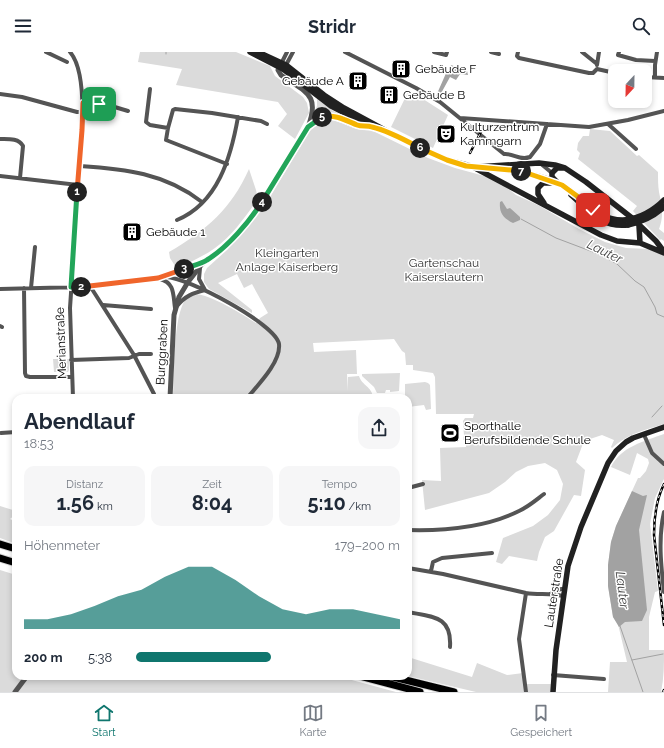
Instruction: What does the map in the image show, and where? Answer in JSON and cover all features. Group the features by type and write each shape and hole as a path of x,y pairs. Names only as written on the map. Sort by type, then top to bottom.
{"highway":[{"path":"0,544 12,548"},
{"path":"375,680 420,692"},
{"path":"405,680 454,692"}],"main road":[{"path":"250,52 283,66 331,106 370,126 394,135"},
{"path":"258,52 283,66 334,102 394,135 447,160 475,168 605,237 617,241 654,245 663,251"},
{"path":"475,168 503,164 539,163 565,168 586,182 632,218 663,251"},
{"path":"475,168 516,170 544,178 556,184 572,196 588,212 597,218 615,225 627,222 648,213 664,200"},
{"path":"556,184 552,173 557,168 565,168"},
{"path":"546,205 539,196 538,188 543,183 556,184"},
{"path":"627,222 638,222 650,218 664,207"},
{"path":"641,228 645,235 642,243"},
{"name":"Lauterstraße","path":"553,692 563,596 572,552 612,458 629,444 642,436 664,429"}],"street":[{"path":"46,52 67,62"},
{"name":"Merianstraße","path":"70,52 77,62 83,103 70,308 73,394"},
{"path":"283,66 287,52"},
{"path":"283,66 293,52"},
{"path":"345,52 416,88 440,102 503,155 508,154 519,158 527,158 540,144 547,124"},
{"path":"434,52 446,55 447,52"},
{"path":"490,52 499,54"},
{"path":"582,52 597,66 608,70"},
{"path":"518,53 519,58 593,73 597,66 599,52"},
{"path":"619,52 618,55 655,61"},
{"path":"655,78 655,61 657,52"},
{"name":"Burggraben","path":"170,394 174,314 179,297 188,282 200,267 230,241 258,209 308,127 313,111 311,100 305,92 279,74 278,70 283,66"},
{"path":"652,78 664,78"},
{"path":"150,89 146,122 150,125 168,128"},
{"path":"0,94 22,97 77,112 83,112"},
{"path":"83,103 108,105 128,111"},
{"path":"227,164 168,142 165,138 171,113 175,109 212,113 261,121 267,124"},
{"path":"460,118 589,127 664,111"},
{"path":"308,127 320,117 328,116 338,117 363,127 370,126"},
{"path":"177,220 193,211 210,194 218,182 227,164 238,117"},
{"path":"608,124 636,149"},
{"path":"0,139 16,140 22,143 20,178"},
{"path":"539,163 552,173"},
{"path":"80,166 125,170 145,175 170,183 202,202"},
{"path":"0,176 78,185"},
{"path":"31,288 35,247"},
{"path":"164,277 207,261"},
{"path":"200,267 199,279 205,290"},
{"path":"0,289 90,286 164,277 174,277 188,282 249,315 276,337 279,343 278,355 273,366 250,394"},
{"name":"Burggraben","path":"158,278 167,281 171,285 175,308"},
{"path":"90,286 104,305 134,355 154,394"},
{"path":"24,288 24,373 26,376 30,377 72,377"},
{"path":"175,308 190,294 205,290"},
{"path":"104,305 151,310"},
{"path":"71,360 129,358 139,354 151,354"},
{"path":"1,433 12,432"},
{"path":"642,436 652,454 664,464"},
{"path":"412,487 423,484"},
{"path":"412,530 444,530 464,528 496,520 520,511 544,494"},
{"path":"664,512 660,535 660,549 664,592"},
{"path":"431,571 433,562 442,558 492,552"},
{"path":"412,569 431,571 526,593 563,596"},
{"path":"548,594 564,589"},
{"path":"526,593 519,639 526,692"},
{"path":"412,613 433,618 444,623 449,629 451,636 450,647"},
{"path":"554,675 604,679"},
{"path":"15,692 24,680"}],"green space":[{"path":"140,52 236,52 270,66 275,76 303,97 307,103 309,113 295,139 278,126 287,114 278,102 176,85 182,69 138,62"},
{"path":"409,90 448,115 433,148 391,127"},
{"path":"317,99 332,110 347,118 327,114 315,117 313,115 317,106"},
{"path":"329,119 360,130 371,130 428,158 455,168 488,177 506,187 516,195 538,205 605,242 626,248 649,249 664,256 664,424 630,436 612,448 611,447 614,440 602,435 584,441 576,462 585,470 581,496 574,495 554,531 545,537 537,561 509,556 502,564 496,562 503,538 533,526 548,515 560,500 563,484 557,470 545,463 528,466 516,472 489,493 425,510 422,480 441,481 440,448 466,447 466,440 463,440 463,421 465,418 473,418 474,414 436,414 435,377 433,373 413,370 413,365 406,365 405,353 394,339 313,343 314,352 356,350 357,374 347,374 348,391 348,377 359,376 372,394 173,394 176,331 182,307 187,298 193,294 199,294 216,300 256,323 260,318 268,313 252,284 244,288 237,274 218,283 252,310 252,313 209,289 204,282 204,274 207,268 227,250 259,212 270,197 309,132 313,127"},
{"path":"590,129 610,131 637,156 639,155 658,172 658,187 662,211 662,220 659,229 664,233 664,241 661,239 660,240 633,211 637,206 578,159 580,153 577,150 578,143 583,136 589,136"},
{"path":"249,169 258,199 253,206 238,225 215,248 177,269 170,258 169,252 183,244 206,227 226,207 242,183"},
{"path":"53,359 69,359 68,372 54,372"},
{"path":"400,373 399,391 390,392 390,390 386,390 385,393 377,393 374,387 362,376 362,374"},
{"path":"428,383 430,385 431,409 426,410 424,405 412,406 412,394 405,394 405,384"},
{"path":"664,434 664,479 655,498 650,524 658,591 655,592 649,617 649,650 664,650 661,692 608,692 610,662 627,662 618,624 613,617 608,586 608,565 611,542 616,526 638,478 640,478 646,471 649,463 648,459 637,453 630,475 611,467 620,454 641,442"},
{"path":"0,506 12,510 12,517 10,519 12,520 12,542 0,538"},
{"path":"0,570 12,574 12,680 352,680 396,692 0,692"},
{"path":"412,658 472,677 477,663 507,675 523,673 525,684 552,684 552,692 476,692 412,677"}],"water":[{"path":"451,65 467,71 468,75 460,74 456,80 450,77 439,97 436,96 447,71 449,72"},
{"path":"502,201 507,209 510,208 520,217 520,220 513,223 504,217 500,209 500,202"},
{"path":"632,491 643,496 647,495 639,530 647,610 642,621 625,622 619,627 613,617 608,586 608,565 611,542 616,526"}],"waterway":[{"name":"Lauter","path":"521,219 556,238 601,255 617,264 635,281 644,287 655,307 657,314 664,317"},
{"name":"Lauter","path":"652,417 662,406"},
{"name":"Lauter","path":"620,626 643,692"},
{"path":"632,660 663,654"}],"railway":[{"path":"470,153 484,126"},
{"path":"664,484 659,496 654,522 654,535 664,625"}],"place":[{"name":"Gebäude F","path":"401,69"},
{"name":"Gebäude A","path":"358,81"},
{"name":"Gebäude B","path":"389,95"},
{"name":"Kulturzentrum Kammgarn","path":"446,134"},
{"name":"Gebäude 1","path":"132,232"},
{"name":"Sporthalle Berufsbildende Schule","path":"450,433"}],"route":[{"path":"99,104 83,103 71,287 164,277 207,261 243,228 258,209 308,127 320,117 338,117 363,127 370,126 394,135 441,158 466,166 475,168 516,170 529,173 562,185 593,210"}],"park label":[{"name":"Kleingarten Anlage Kaiserberg","path":"287,260"},
{"name":"Gartenschau Kaiserslautern","path":"444,270"}]}
